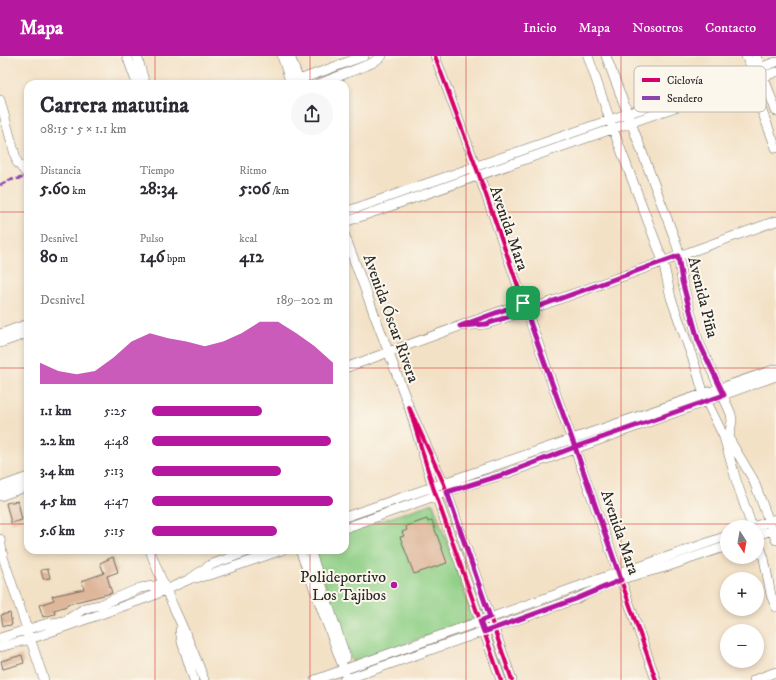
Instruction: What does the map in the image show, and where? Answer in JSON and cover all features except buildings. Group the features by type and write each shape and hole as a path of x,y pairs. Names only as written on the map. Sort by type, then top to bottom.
{"street":[{"path":"127,56 136,80"},
{"path":"136,56 144,80"},
{"path":"282,56 292,80"},
{"path":"290,56 293,80"},
{"path":"301,80 364,56"},
{"path":"329,80 372,63 382,56"},
{"name":"Avenida Mara","path":"434,56 479,175 656,680"},
{"name":"Avenida Piña","path":"588,56 613,129 663,261 671,298 705,398 724,437 736,480 750,520"},
{"name":"Avenida Piña","path":"606,56 626,114 631,123 674,237 682,281 694,327 704,354 731,414 732,421 729,436 732,444 753,479 774,525 776,540"},
{"path":"746,56 753,66"},
{"path":"755,66 756,56"},
{"path":"764,66 776,62"},
{"path":"766,76 776,72"},
{"path":"766,85 776,111"},
{"path":"0,100 17,162 24,170"},
{"path":"349,216 475,166 634,111"},
{"path":"349,216 479,175 663,112"},
{"path":"762,112 776,148"},
{"path":"349,372 460,326 486,324 525,307 678,256 776,221"},
{"name":"Avenida Óscar Rivera","path":"349,246 409,407 445,488 512,680"},
{"path":"0,334 24,325"},
{"path":"0,343 24,334"},
{"path":"349,367 389,355"},
{"path":"722,392 776,369"},
{"path":"349,527 436,496 445,488 722,392 776,376"},
{"name":"Avenida Óscar Rivera","path":"409,407 436,496 501,680"},
{"path":"0,487 24,478"},
{"path":"0,496 24,487"},
{"path":"349,517 433,487 445,488"},
{"path":"764,526 774,525"},
{"path":"764,531 774,525"},
{"path":"315,680 348,676 484,632 576,599 634,569 720,538"},
{"path":"0,539 3,557 44,680"},
{"path":"348,676 490,617 620,576 666,567 720,548"},
{"path":"152,554 179,623 196,655 204,680"},
{"path":"167,590 190,579 210,565 241,554"},
{"path":"190,579 213,574 270,554"},
{"path":"302,554 348,676"},
{"path":"311,554 348,676"},
{"path":"764,558 771,595 776,607"},
{"path":"0,647 29,635 45,624 65,621 85,608 100,605 140,588 160,585 167,590"},
{"path":"179,623 182,642 194,680"},
{"path":"0,638 29,635"},
{"path":"754,680 776,672"}],"green space":[{"name":"Polideportivo Los Tajibos","path":"433,503 474,620 352,662 314,554 349,554 349,532"}],"marked path":[{"path":"0,185 10,180 24,178"}],"cycle path":[{"path":"435,56 479,175 656,680"},
{"path":"501,680 433,487 409,407 444,484 512,680"}],"place":[{"name":"Polideportivo Los Tajibos","path":"394,585"}],"route":[{"path":"523,303 460,326 486,324 526,311 575,447 621,580 614,581 576,599 484,632 480,621 490,617 447,492 502,475 575,447 724,395 698,340 682,281 678,256 526,311 523,303"}]}
